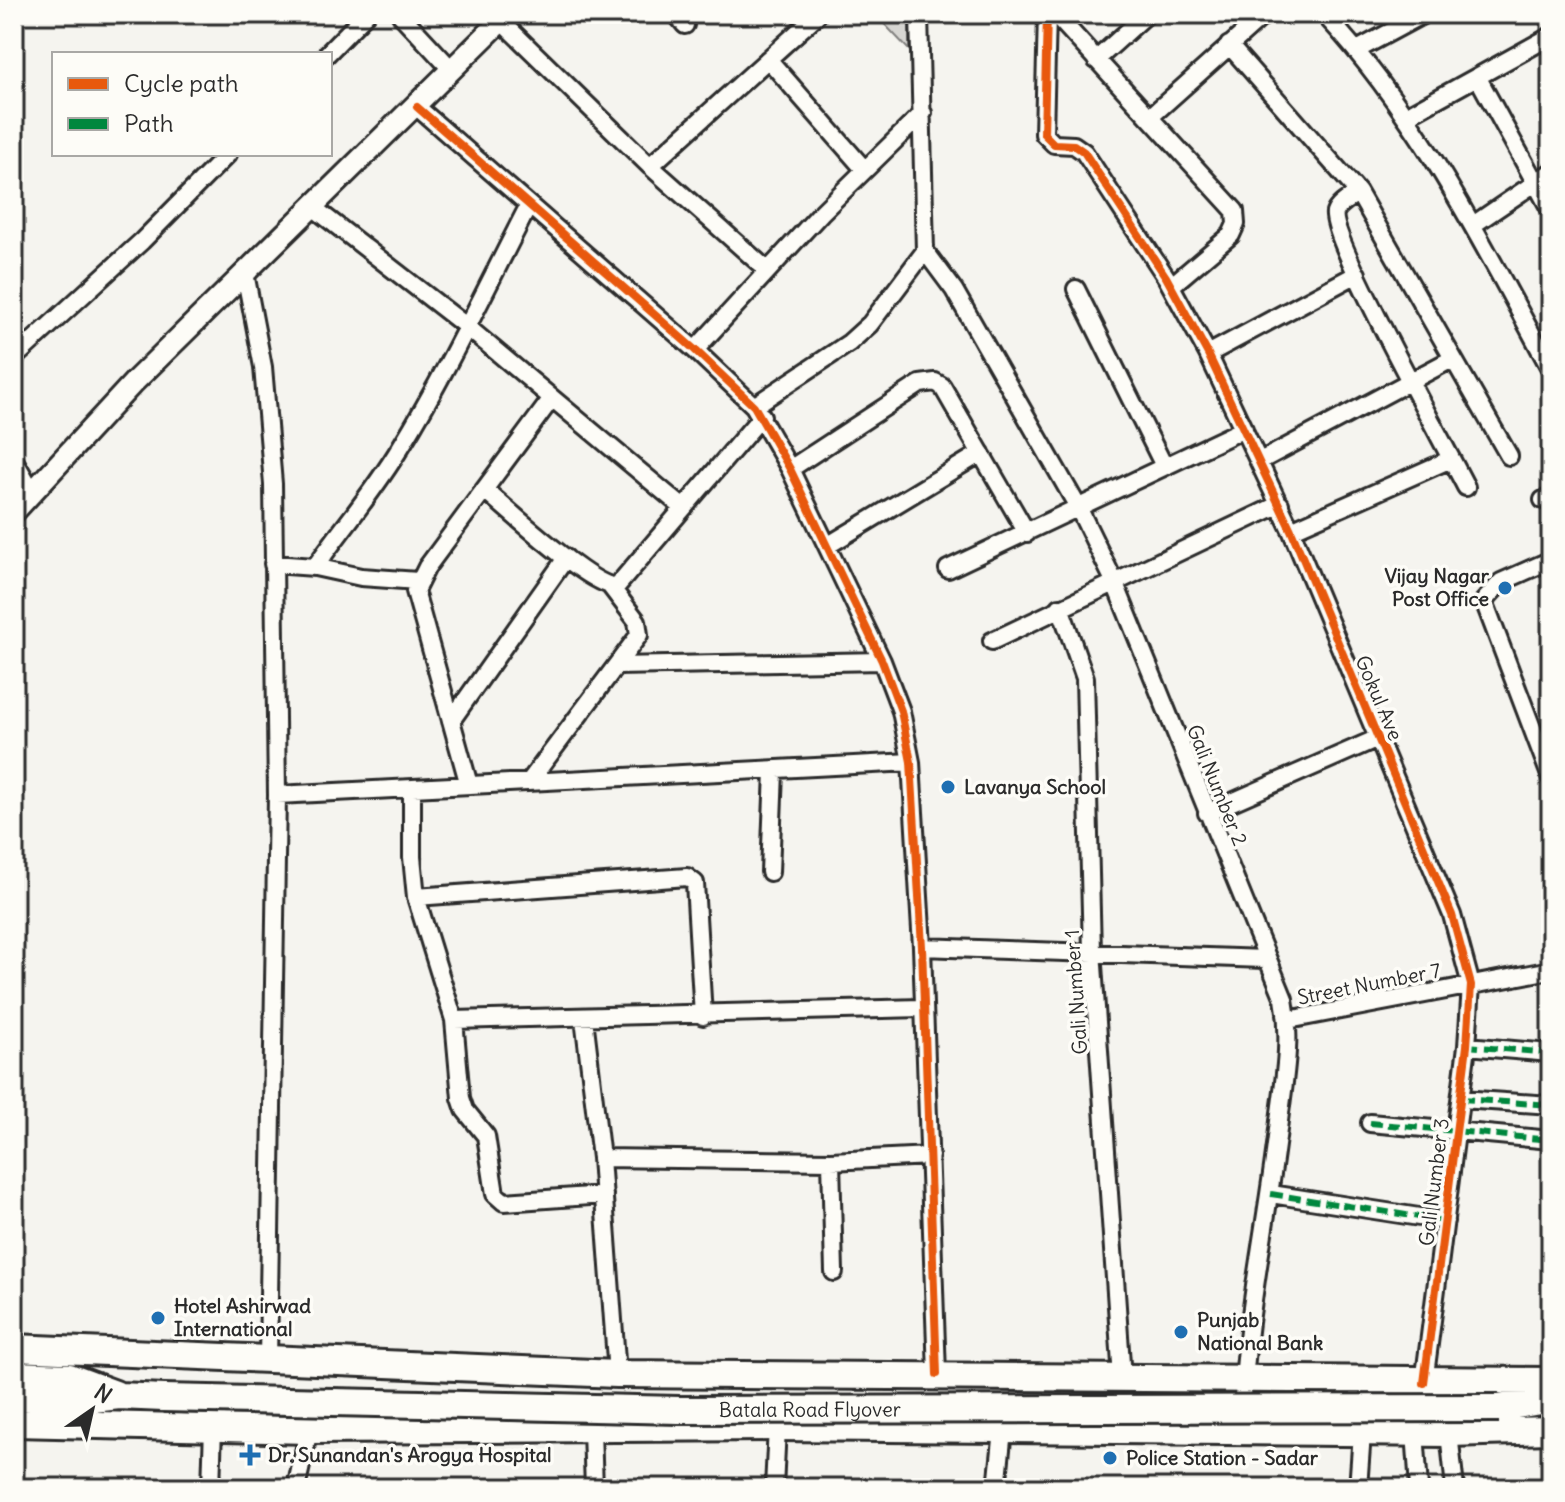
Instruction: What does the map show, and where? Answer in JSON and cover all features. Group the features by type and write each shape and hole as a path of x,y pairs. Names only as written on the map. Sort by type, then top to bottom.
{"main road":[{"path":"14,1348 617,1374 937,1374 1424,1383 1551,1381"},
{"path":"41,1349 41,1377"},
{"path":"14,1375 69,1377 119,1396"},
{"path":"14,1396 76,1401 119,1396"},
{"name":"Batala Road Flyover","path":"119,1396 679,1410 1499,1408 1551,1416"},
{"name":"Batala Road Flyover","path":"1499,1408 1551,1399"},
{"path":"14,1423 309,1430 592,1431 777,1427 1362,1433 1551,1430"}],"street":[{"path":"329,52 366,14"},
{"path":"400,14 452,70"},
{"path":"650,166 818,14"},
{"path":"611,587 622,582 758,411 870,324 925,251 919,14"},
{"name":"Gokul Ave","path":"1047,14 1044,134 1054,144 1074,145 1084,152 1171,286 1208,354 1280,504 1444,892 1471,985"},
{"path":"1055,14 1230,204 1237,217 1231,235 1171,286"},
{"path":"1096,60 1147,14"},
{"path":"1150,117 1265,14"},
{"path":"1324,14 1357,50 1406,116 1473,225 1551,370"},
{"path":"1357,50 1424,14"},
{"path":"14,512 134,382 417,107 504,17 650,166 767,270"},
{"path":"1406,116 1549,43"},
{"path":"1229,45 1358,192 1509,456"},
{"path":"768,59 864,169"},
{"path":"1478,78 1551,211"},
{"path":"417,107 695,350 758,411 790,469 882,661 901,711 911,762 922,947 937,1374"},
{"path":"695,350 864,169 923,113"},
{"path":"14,358 142,241 226,156"},
{"path":"1473,225 1551,172"},
{"path":"1358,192 1335,213 1357,274 1409,382 1466,487"},
{"path":"315,567 398,452 434,392 529,205"},
{"path":"314,208 466,326 681,506"},
{"name":"Gali Number 2","path":"925,251 954,290 1078,507 1114,581 1265,959 1284,999 1288,1020 1271,1194 1243,1380 1241,1432"},
{"path":"245,273 269,416 273,564 277,795 268,1360"},
{"path":"1208,354 1357,274"},
{"path":"1076,289 1164,466"},
{"path":"1260,461 1452,359"},
{"path":"790,469 928,382 942,386 1027,533"},
{"path":"469,785 415,598 418,581 552,398"},
{"path":"948,569 1244,429"},
{"path":"827,546 981,453"},
{"path":"1291,530 1451,459"},
{"path":"14,460 32,491"},
{"path":"486,491 566,558 611,587 639,629 616,666 529,782"},
{"path":"992,641 1280,504"},
{"path":"451,721 566,558"},
{"path":"1551,560 1501,582 1485,596 1484,601 1551,778"},
{"path":"273,564 315,567 361,577 418,581"},
{"name":"Gali Number 1","path":"1060,607 1085,678 1092,951 1122,1378"},
{"path":"616,666 882,661"},
{"path":"1207,813 1378,738"},
{"path":"277,795 911,762"},
{"path":"770,872 774,771"},
{"path":"412,789 412,857 416,897 454,1020 461,1098 465,1110 486,1136 497,1197 504,1202 604,1195"},
{"path":"416,897 687,877 695,883 703,1016"},
{"path":"922,947 1265,959"},
{"name":"Street Number 7","path":"1288,1020 1551,970"},
{"name":"Gali Number 3","path":"1424,1383 1461,1099 1471,985"},
{"path":"454,1020 922,1008"},
{"path":"584,1018 601,1158 617,1374"},
{"path":"1467,1046 1551,1053"},
{"path":"1461,1099 1551,1105"},
{"path":"1370,1123 1551,1140"},
{"path":"601,1158 831,1161 930,1156"},
{"path":"831,1161 834,1272"},
{"path":"1271,1194 1445,1221"},
{"path":"211,1488 213,1427"},
{"path":"774,1488 777,1427"},
{"path":"296,1488 309,1430"},
{"path":"997,1488 1003,1430"},
{"path":"592,1431 594,1488"},
{"path":"1415,1432 1419,1488"},
{"path":"1358,1488 1362,1433"},
{"path":"1449,1433 1455,1488"}],"shaded area":[{"path":"875,14 909,14 909,50"}],"marked path":[{"path":"1467,1046 1551,1053"},
{"path":"1461,1099 1551,1105"},
{"path":"1370,1123 1551,1140"},
{"path":"1271,1194 1445,1221"}],"cycle path":[{"path":"1047,14 1044,134 1054,144 1074,145 1084,152 1166,277 1208,354 1291,530 1452,915 1471,985 1467,1046 1424,1383"},
{"path":"417,107 695,350 754,406 790,469 882,661 901,711 911,762 922,947 937,1374"}],"place":[{"name":"Vijay Nagar Post Office","path":"1505,588"},
{"name":"Lavanya School","path":"948,787"},
{"name":"Hotel Ashirwad International","path":"158,1318"},
{"name":"Punjab National Bank","path":"1181,1332"},
{"name":"Dr. Sunandan's Arogya Hospital","path":"250,1455"},
{"name":"Police Station - Sadar","path":"1110,1458"}]}
